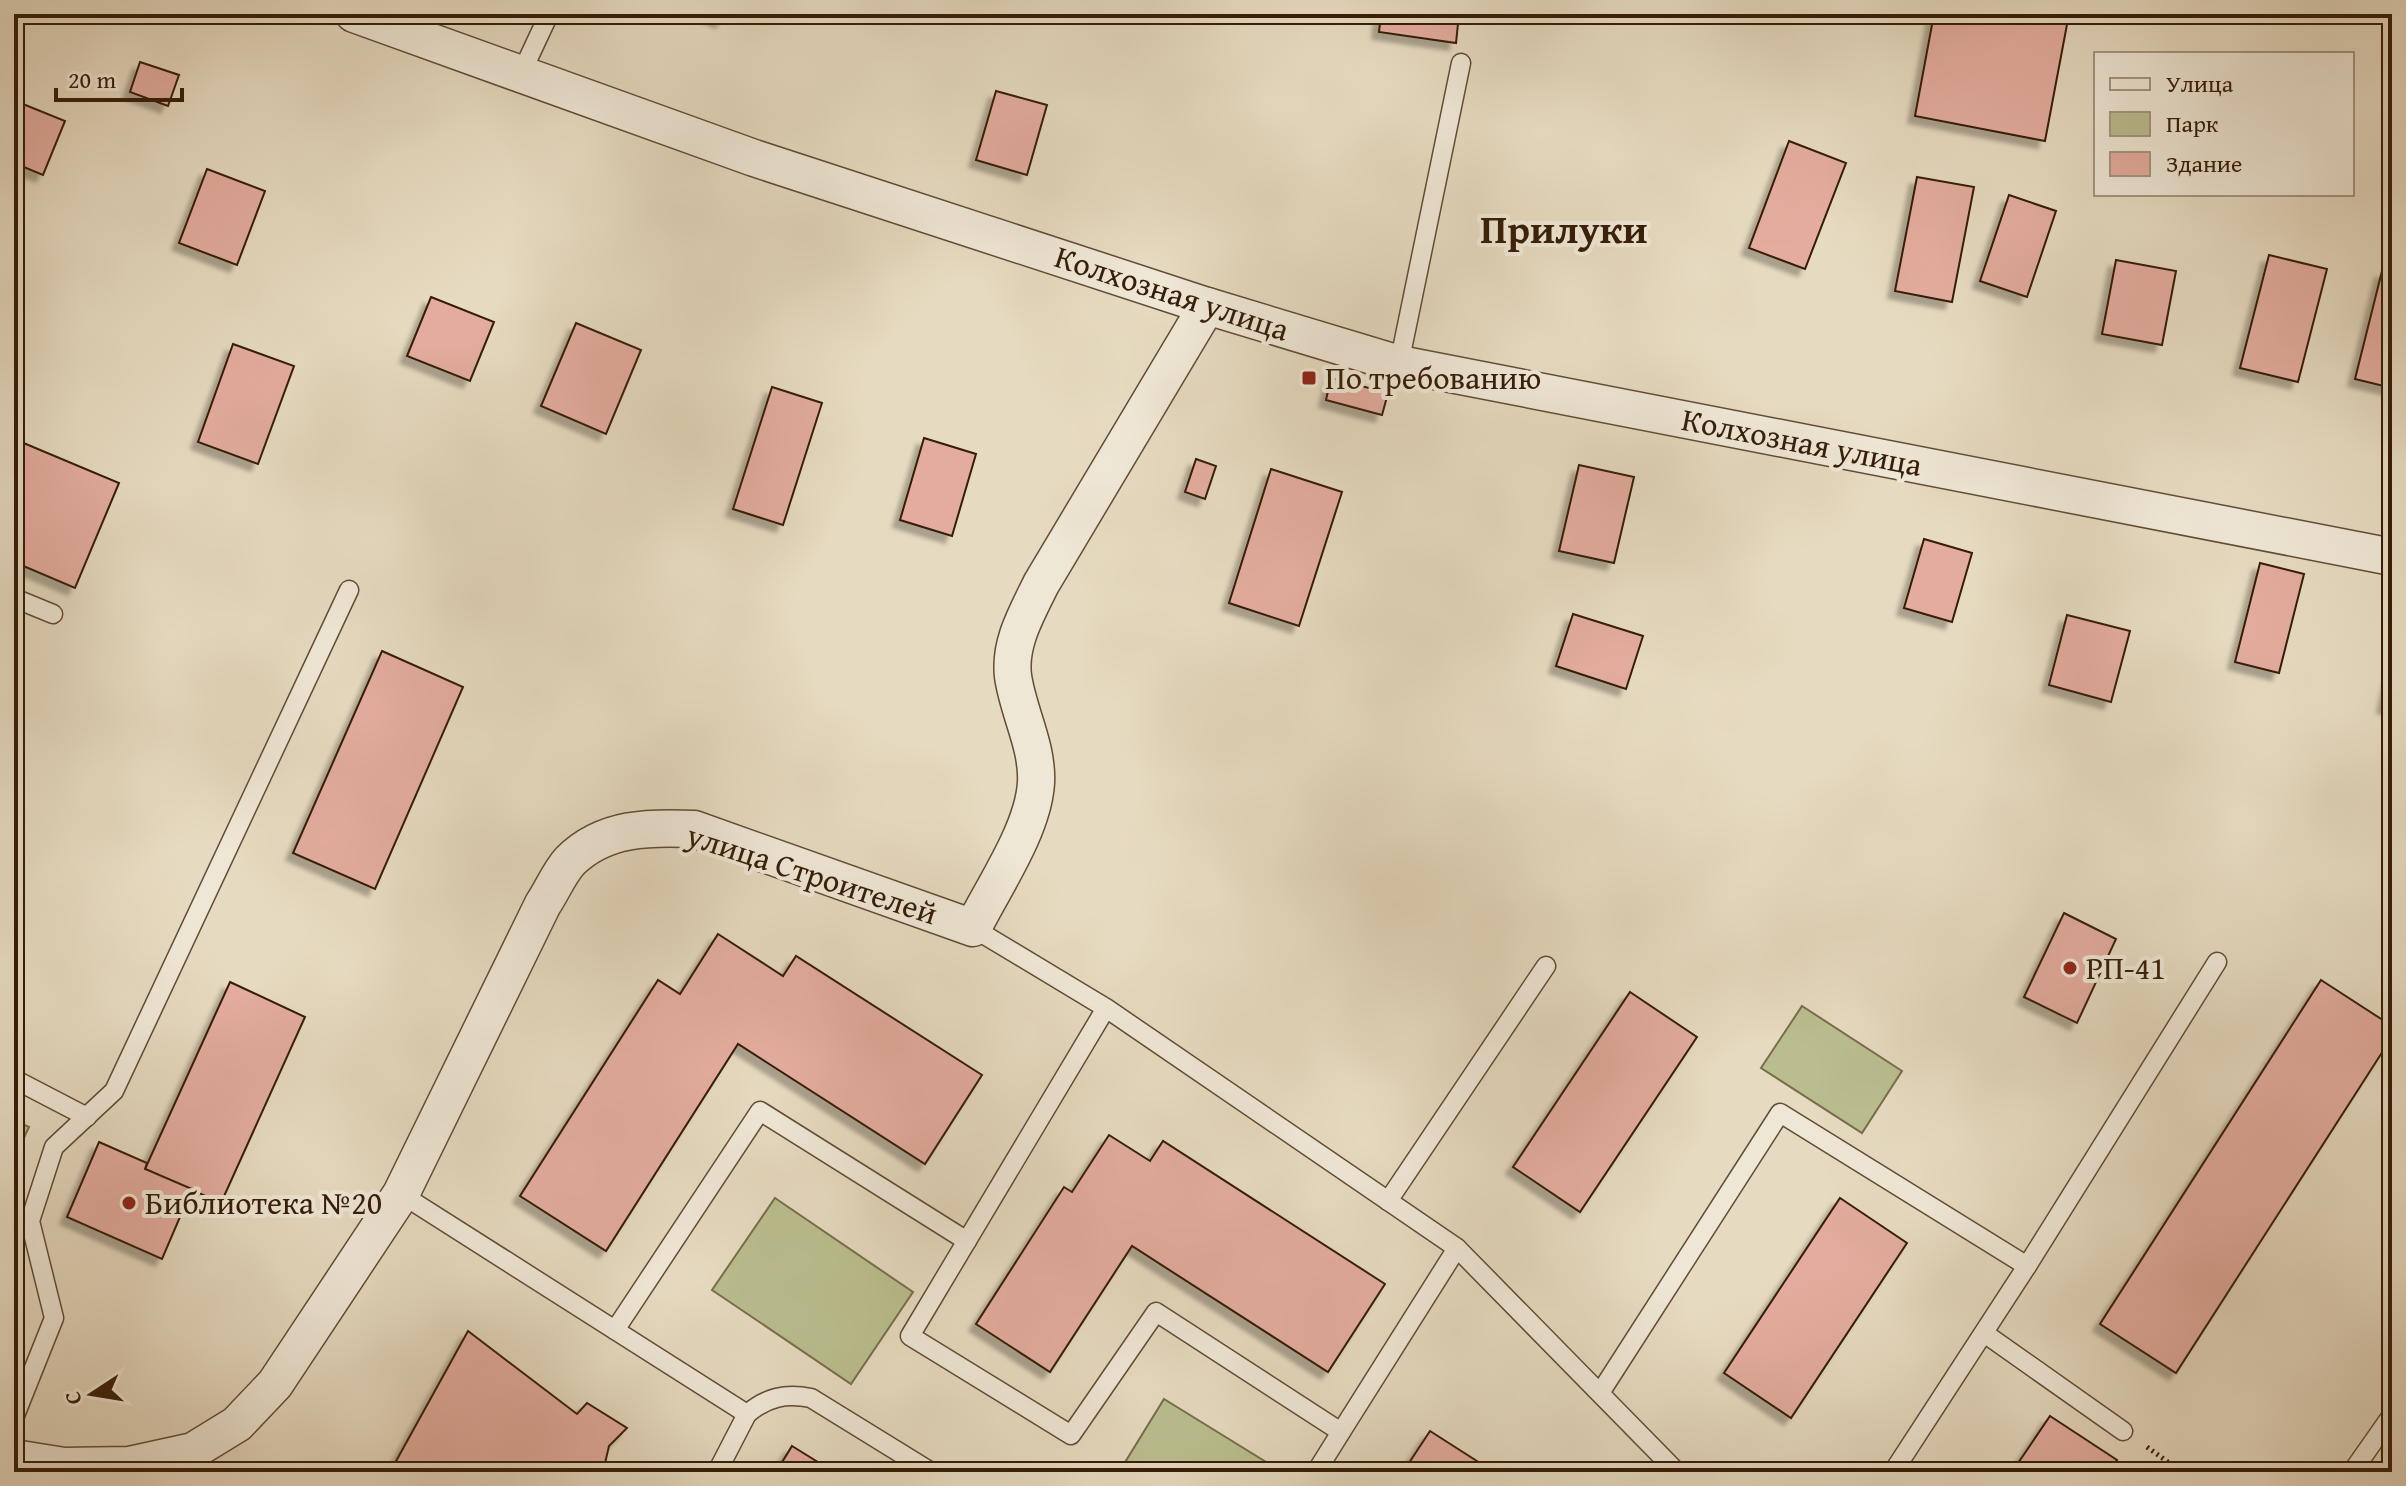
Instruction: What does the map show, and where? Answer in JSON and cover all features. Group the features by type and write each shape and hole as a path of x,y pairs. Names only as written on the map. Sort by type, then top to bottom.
{"street":[{"name":"Колхозная улица","path":"354,14 754,158 1207,306 1399,364 2392,557"},
{"name":"улица Строителей","path":"14,1458 64,1466 135,1468 193,1451 237,1424 275,1384 401,1194 543,904 570,862 607,836 647,827 694,829 973,928 1030,816 1036,782 1032,748 1013,676 1020,627 1041,584 1207,306"}],"lane":[{"path":"521,74 549,14"},
{"path":"1399,364 1461,63"},
{"path":"14,1418 54,1318 30,1221 54,1147 114,1091 349,590"},
{"path":"14,598 53,614"},
{"path":"973,928 1106,1008 1457,1248 1677,1472"},
{"path":"1893,1472 2027,1266 2217,962"},
{"path":"1388,1201 1546,966"},
{"path":"1106,1008 910,1336 1071,1435 1156,1312 1341,1432"},
{"path":"14,1079 87,1117"},
{"path":"615,1330 760,1111 967,1241"},
{"path":"1600,1393 1780,1113 2027,1266"},
{"path":"401,1194 747,1414"},
{"path":"1316,1472 1457,1248"},
{"path":"1984,1333 2123,1431"},
{"path":"717,1472 747,1414 774,1397 793,1394 811,1398 931,1472"},
{"path":"2352,1472 2392,1415"}],"path":[{"path":"2123,1431 2182,1472"}],"green space":[{"path":"1802,1006 1902,1071 1862,1133 1761,1068"},
{"path":"14,1120 29,1127 14,1159"},
{"path":"775,1198 913,1292 851,1384 712,1290"},
{"path":"1164,1399 1279,1470 1278,1472 1119,1472"}],"building":[{"path":"707,14 726,14 722,21"},
{"path":"1381,14 1459,14 1456,43 1379,32"},
{"path":"1934,14 2069,14 2045,141 1915,116"},
{"path":"140,62 179,75 168,106 130,92"},
{"path":"996,91 1047,105 1027,175 976,160"},
{"path":"18,102 65,121 43,175 14,163 14,112"},
{"path":"1789,141 1846,163 1805,269 1749,248"},
{"path":"207,169 265,191 237,265 179,243"},
{"path":"1917,177 1974,187 1952,302 1895,291"},
{"path":"2009,195 2056,211 2027,297 1980,281"},
{"path":"2269,255 2327,269 2298,382 2240,368"},
{"path":"2116,260 2176,271 2162,345 2102,334"},
{"path":"2382,271 2392,273 2392,388 2355,379"},
{"path":"431,297 494,322 470,381 407,356"},
{"path":"576,323 641,350 606,434 541,406"},
{"path":"233,344 294,366 258,464 198,442"},
{"path":"1331,378 1388,393 1382,415 1326,400"},
{"path":"772,387 822,403 783,525 733,509"},
{"path":"924,438 976,454 952,536 900,520"},
{"path":"14,439 119,483 75,588 14,562"},
{"path":"1196,459 1216,466 1205,499 1185,492"},
{"path":"1579,465 1634,477 1614,563 1559,551"},
{"path":"1271,469 1342,492 1299,626 1229,603"},
{"path":"1924,539 1972,553 1952,622 1904,608"},
{"path":"2260,563 2304,574 2279,673 2235,662"},
{"path":"1573,614 1643,636 1626,689 1556,666"},
{"path":"2067,615 2130,631 2111,702 2049,685"},
{"path":"382,651 463,687 375,889 293,853"},
{"path":"2392,670 2392,708 2384,706"},
{"name":"РП-41","path":"2064,913 2116,939 2077,1023 2024,997"},
{"path":"718,934 783,976 796,956 982,1075 925,1164 738,1044 606,1251 520,1196 658,980 680,994"},
{"path":"2321,980 2392,1026 2392,1037 2176,1373 2100,1324"},
{"path":"230,982 305,1017 221,1203 145,1169"},
{"path":"1630,992 1697,1037 1580,1212 1513,1167"},
{"path":"1109,1135 1150,1161 1163,1141 1385,1284 1328,1372 1132,1246 1050,1372 976,1324 1064,1187 1072,1192"},
{"name":"Библиотека №20","path":"99,1142 147,1163 145,1169 192,1189 162,1259 67,1217"},
{"path":"1840,1198 1907,1243 1791,1418 1724,1373"},
{"path":"468,1331 577,1414 587,1403 627,1428 609,1446 603,1472 390,1472"},
{"path":"2050,1416 2117,1460 2109,1472 2012,1472"},
{"path":"1430,1431 1494,1472 1403,1472"},
{"path":"792,1446 834,1472 776,1472"}],"place":[{"name":"По требованию","path":"1309,378"},
{"name":"РП-41","path":"2070,968"},
{"name":"Библиотека №20","path":"129,1203"}],"district":[{"name":"Прилуки","path":"1564,229"}]}
